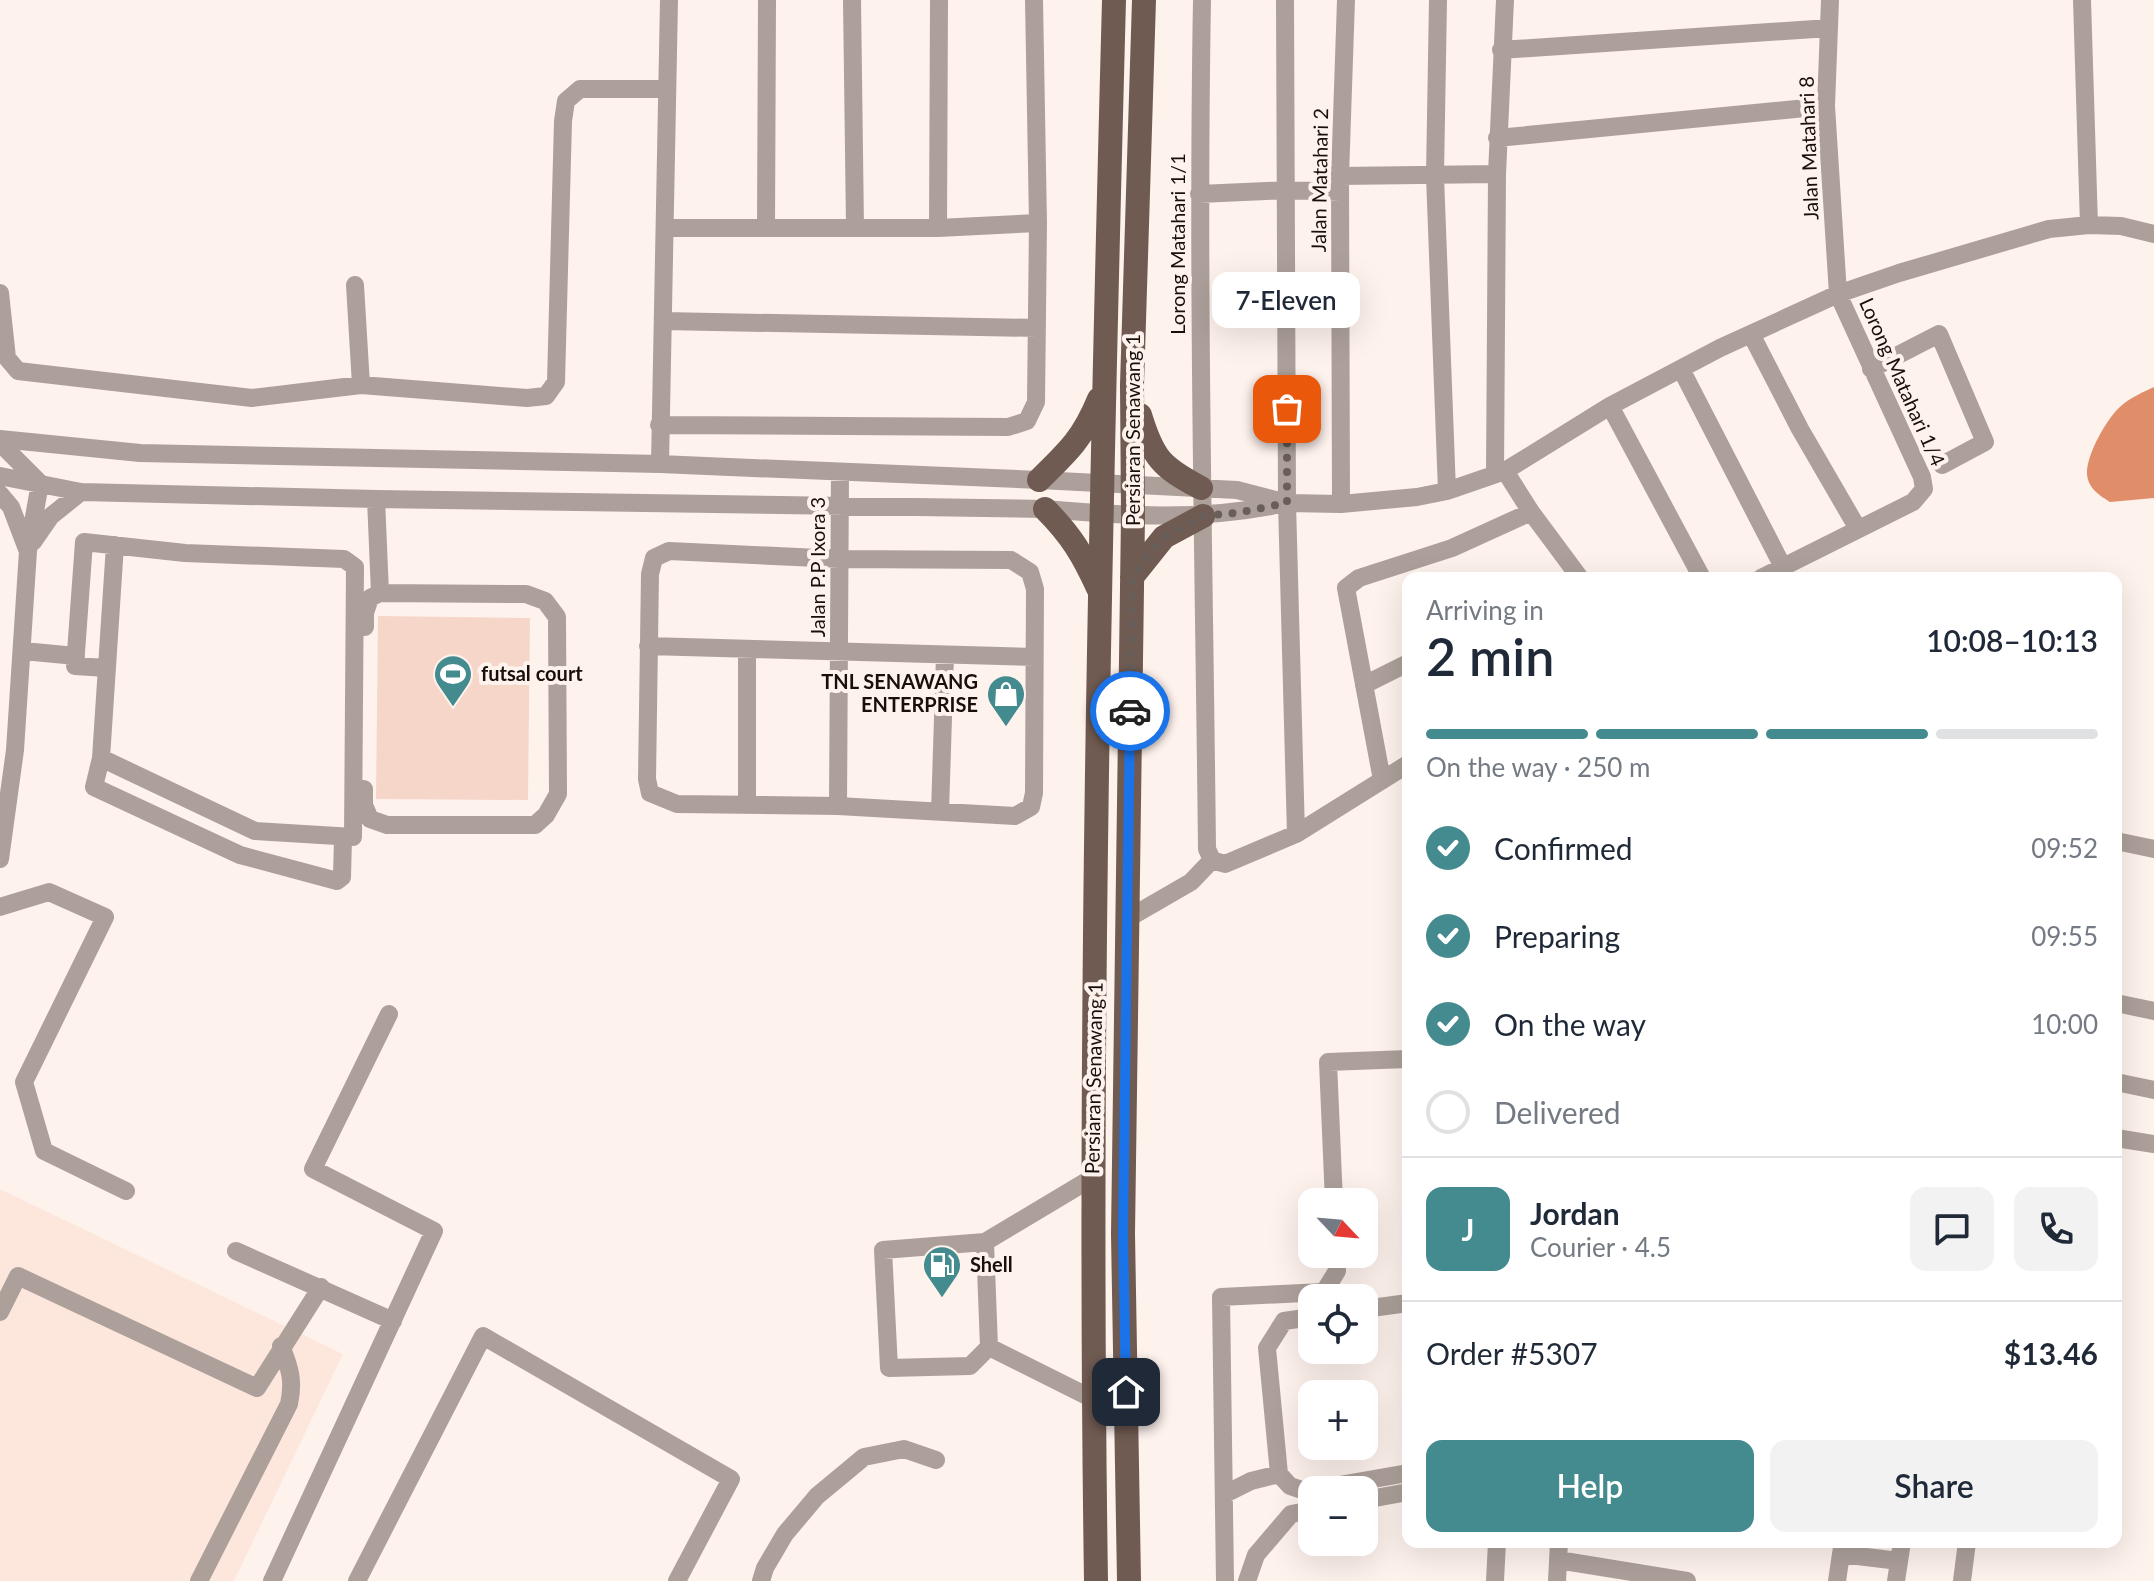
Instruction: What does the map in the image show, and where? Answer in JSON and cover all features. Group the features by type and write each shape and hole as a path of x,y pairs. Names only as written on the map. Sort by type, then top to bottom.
{"main road":[{"name":"Persiaran Senawang 1","path":"1096,1581 1092,1178 1102,483 1114,0"},
{"name":"Persiaran Senawang 1","path":"1129,1581 1123,1234 1132,385 1144,0"},
{"path":"1039,480 1087,429 1104,388"},
{"path":"1134,397 1149,445 1169,471 1201,488"},
{"path":"1045,509 1068,532 1082,553 1101,594"},
{"path":"1132,577 1164,537 1203,516"}],"street":[{"path":"660,464 669,0"},
{"path":"766,228 767,0"},
{"path":"852,0 855,227"},
{"path":"938,228 939,0"},
{"path":"659,425 1008,427 1027,421 1036,402 1038,223 1034,0"},
{"name":"Lorong Matahari 1/1","path":"1202,0 1199,194 1201,488 1207,849 1212,860"},
{"path":"1285,0 1287,503 1296,834"},
{"name":"Jalan Matahari 2","path":"1341,504 1340,184 1346,0"},
{"path":"1438,0 1435,176 1447,491"},
{"path":"1505,0 1497,138 1500,472 1575,572"},
{"name":"Jalan Matahari 8","path":"1830,0 1826,106 1838,294"},
{"path":"2082,0 2089,225"},
{"path":"1501,50 1829,28"},
{"path":"0,293 7,358 18,371 252,398 361,385 527,398 546,396 556,382 566,101 580,89 667,89"},
{"path":"1497,138 1826,106"},
{"path":"1199,194 1497,174"},
{"path":"666,228 938,228 1038,223"},
{"path":"0,476 81,492 1045,509 1133,516 1203,516 1287,503 1341,504 1417,497 1447,491 1500,472 1610,406 1751,334 1838,294 2049,229 2121,226 2154,234"},
{"path":"355,285 361,385"},
{"name":"Lorong Matahari 1/4","path":"1838,294 1922,477 1924,489 1913,502 1858,529"},
{"path":"663,321 1037,328"},
{"path":"1751,334 1800,429 1858,529 1773,572"},
{"path":"1871,369 1939,334 1985,442 1942,465"},
{"path":"1681,369 1783,567"},
{"path":"1610,406 1699,572"},
{"path":"0,441 140,453 660,464 1102,483 1237,490 1287,503"},
{"path":"0,441 40,483"},
{"name":"Jalan P.P Ixora 3","path":"838,806 840,472"},
{"path":"0,859 15,750 28,551 40,483"},
{"path":"28,551 51,516 81,492"},
{"path":"0,494 11,507 28,551"},
{"path":"376,499 380,593"},
{"path":"1382,780 1346,588 1359,578 1452,548 1531,512"},
{"path":"101,758 255,831 351,838 354,835 355,567 344,559 185,553 84,542 75,666 107,668"},
{"path":"115,545 101,758 94,787 240,855 337,881 342,877 343,838"},
{"path":"669,551 839,559 1011,560 1030,572 1035,589 1034,793 1031,807 1015,816 838,806 677,804 650,793 647,779 648,646 650,574 654,558 669,551"},
{"path":"380,593 526,594 545,601 557,617 558,794 546,815 535,825 387,825 370,819 364,805 365,613 370,598 380,593"},
{"path":"648,646 1034,657"},
{"path":"747,649 747,805"},
{"path":"23,651 76,656"},
{"path":"940,812 945,655"},
{"path":"1364,685 1402,666"},
{"path":"1127,919 1191,882 1212,860 1225,864 1296,834 1402,768"},
{"path":"2122,842 2154,849"},
{"path":"0,907 49,892 105,917 24,1082 44,1151 126,1191"},
{"path":"2122,1004 2154,1011"},
{"path":"272,1581 434,1231 313,1169 389,1014"},
{"path":"1333,1188 1328,1062 1402,1059"},
{"path":"2122,1083 2154,1090"},
{"path":"2122,1139 2154,1144"},
{"path":"985,1242 989,1347 970,1366 889,1368 883,1250 985,1242 1092,1178"},
{"path":"236,1251 393,1321"},
{"path":"1225,1581 1221,1297 1324,1292 1337,1268"},
{"path":"0,1312 18,1276 257,1388 321,1287"},
{"path":"1378,1307 1402,1304"},
{"path":"1298,1319 1284,1321 1267,1348 1279,1474 1290,1486 1305,1491 1402,1474"},
{"path":"357,1581 483,1336 731,1479 677,1581"},
{"path":"199,1581 289,1404 293,1385 281,1346"},
{"path":"989,1347 1093,1399"},
{"path":"761,1581 785,1534 817,1496 864,1457 904,1449 936,1460"},
{"path":"1225,1494 1251,1481 1279,1474"},
{"path":"1378,1497 1402,1493"},
{"path":"1247,1581 1256,1555 1291,1514 1298,1513"},
{"path":"1495,1581 1497,1548"},
{"path":"1837,1581 1842,1548 1899,1561"},
{"path":"1896,1581 1901,1548"},
{"path":"1962,1581 1966,1548"},
{"path":"1557,1581 1559,1551 1687,1581"}],"shaded area":[{"path":"2154,387 2154,498 2110,502 2089,483 2088,466 2094,447 2121,406"},
{"name":"futsal court","path":"378,616 530,618 528,800 376,799"},
{"path":"0,1189 343,1354 234,1581 0,1581"}],"way so far":[{"path":"1130,711 1132,577 1164,537 1203,516 1287,503 1287,409"}],"place":[{"name":"7-Eleven","path":"1287,409"},
{"name":"futsal court","path":"453,708"},
{"name":"TNL SENAWANG ENTERPRISE","path":"1006,728"},
{"name":"Shell","path":"942,1299"}],"route":[{"path":"1126,1392 1123,1234 1130,711"}]}
